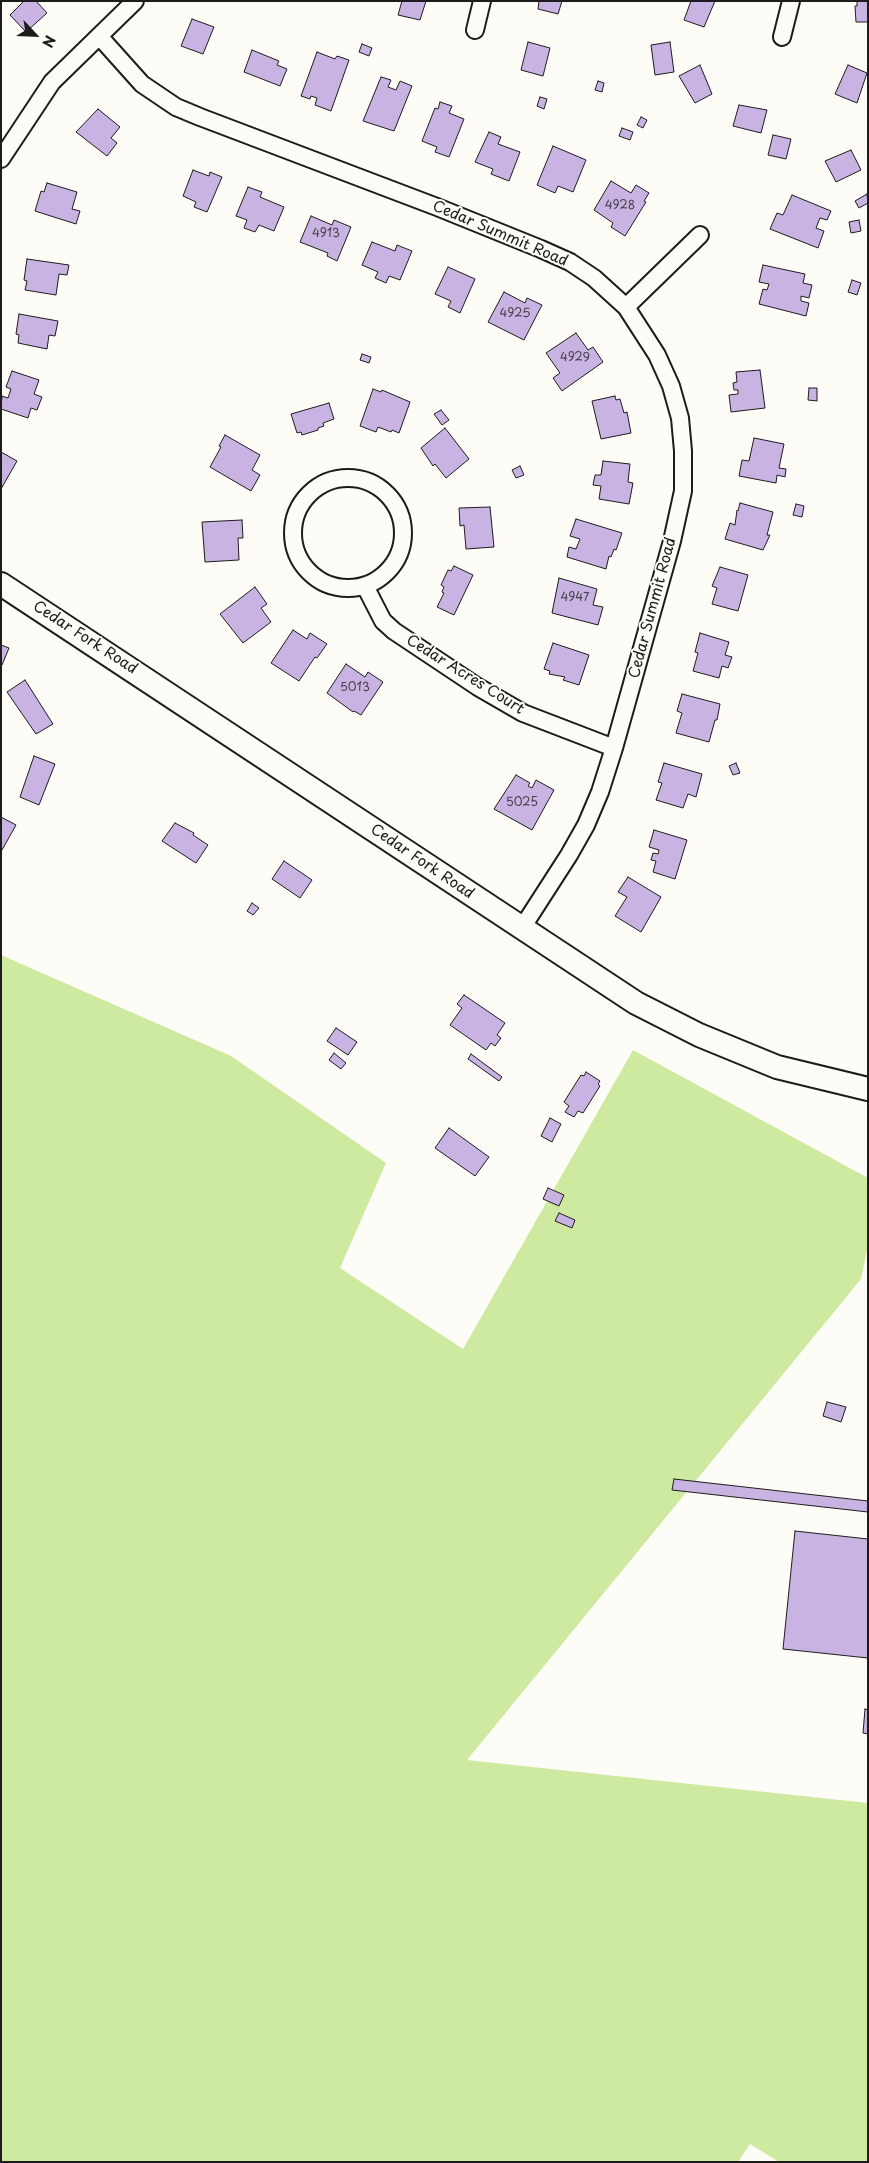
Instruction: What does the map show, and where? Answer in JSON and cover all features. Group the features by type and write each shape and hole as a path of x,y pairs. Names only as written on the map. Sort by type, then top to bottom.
{"street":[{"path":"1,159 52,82 135,1"},
{"path":"475,30 482,1"},
{"path":"782,36 791,1"},
{"name":"Cedar Summit Road","path":"99,36 142,84 176,107 200,118 437,207 570,262 594,278 626,307 657,354 671,386 680,418 683,491 672,541 614,748 586,825 522,928"},
{"path":"626,307 700,236"},
{"path":"343,478 367,481 388,494 400,516 403,528 400,552 386,573 365,586 353,589 328,586 308,572 295,551 292,526 301,503 309,493 330,480 343,478"},
{"name":"Cedar Fork Road","path":"1,584 636,1003 699,1036 777,1067 868,1089"},
{"name":"Cedar Acres Court","path":"365,586 383,621 394,631 478,687 523,713 614,748"}],"green space":[{"path":"1,955 231,1056 386,1163 340,1268 463,1349 633,1050 868,1178 868,1245 861,1279 467,1760 868,1803 868,2162 779,2162 750,2144 738,2162 1,2162"}],"building":[{"path":"24,1 36,1 47,13 26,32 10,15"},
{"path":"402,1 426,1 420,20 398,15"},
{"path":"539,1 562,1 558,14 538,9"},
{"path":"691,1 715,1 704,27 684,20"},
{"path":"857,1 868,1 868,22 856,22 855,6 857,6"},
{"path":"192,19 214,27 203,54 181,46"},
{"path":"528,42 550,48 543,76 521,70"},
{"path":"670,42 674,72 655,75 651,45"},
{"path":"362,44 372,48 369,56 359,52"},
{"path":"252,50 279,61 277,65 287,69 280,86 244,72"},
{"path":"317,52 335,59 337,56 349,60 331,111 315,105 317,98 311,96 310,99 301,96"},
{"path":"700,65 712,94 695,103 679,76"},
{"path":"848,65 867,73 857,103 835,94"},
{"path":"381,77 391,80 388,87 396,90 400,81 412,86 394,131 363,121"},
{"path":"598,81 604,83 602,92 595,90"},
{"path":"540,97 547,99 544,109 537,106"},
{"path":"440,102 452,106 449,113 464,119 449,157 435,152 437,147 422,141 435,108 438,109"},
{"path":"739,105 767,110 761,133 733,126"},
{"path":"98,109 120,127 111,138 117,143 107,156 76,132"},
{"path":"641,117 647,120 643,128 637,125"},
{"path":"622,128 633,132 630,140 619,136"},
{"path":"489,132 501,137 498,144 520,152 509,181 491,174 493,169 475,162"},
{"path":"773,135 791,139 786,159 768,155"},
{"path":"553,146 586,160 573,192 558,186 555,193 537,185"},
{"path":"851,150 861,170 836,182 825,161"},
{"path":"193,170 209,176 210,172 222,177 207,212 194,207 196,202 183,196"},
{"path":"611,181 631,193 636,185 649,193 644,201 646,202 625,236 611,227 613,223 594,210"},
{"path":"47,183 77,192 72,209 80,211 76,224 35,211 41,191 44,192"},
{"path":"248,187 262,192 260,197 284,207 274,231 259,225 255,232 244,228 247,220 236,216"},
{"path":"867,194 868,203 859,208 855,201"},
{"path":"792,195 831,211 827,220 820,218 816,228 824,231 818,248 770,229 777,213 783,215"},
{"path":"311,216 332,225 334,220 351,227 337,261 327,256 328,253 300,242"},
{"path":"859,220 861,231 851,233 849,222"},
{"path":"372,242 395,251 397,245 412,251 400,280 389,276 386,283 375,278 378,272 362,265"},
{"path":"27,259 69,265 67,275 59,274 56,295 25,290 27,281 24,280"},
{"path":"763,265 805,274 803,283 812,285 809,298 801,296 801,301 809,303 806,316 759,304 763,289 767,290 769,284 759,282"},
{"path":"448,267 475,279 460,313 448,307 451,301 435,294"},
{"path":"852,280 861,283 857,295 848,292"},
{"path":"504,292 525,303 527,298 542,305 524,340 488,322"},
{"path":"19,314 58,321 55,336 49,335 47,349 18,343 19,335 16,334"},
{"path":"576,333 588,350 593,347 603,362 562,391 553,378 560,373 546,353"},
{"path":"362,354 371,357 369,363 360,360"},
{"path":"760,370 765,408 731,412 729,395 738,394 738,390 734,390 733,383 737,382 736,372"},
{"path":"12,371 39,380 34,394 42,397 37,410 31,408 28,418 1,409 2,396 8,398 11,389 6,387"},
{"path":"809,388 817,388 817,401 808,400"},
{"path":"373,389 381,392 382,390 410,402 399,433 378,427 376,432 360,426"},
{"path":"615,396 616,400 620,399 624,413 627,412 631,433 601,439 592,401"},
{"path":"329,403 334,419 323,423 324,426 318,428 318,430 302,435 301,432 297,433 291,414"},
{"path":"441,410 449,420 442,425 434,414"},
{"path":"445,428 469,459 446,478 435,464 433,466 421,448"},
{"path":"225,435 260,455 252,470 260,475 251,491 210,467"},
{"path":"754,438 784,444 779,468 786,469 785,477 777,475 776,483 739,476 742,460 749,461"},
{"path":"1,452 17,461 1,489"},
{"path":"603,461 630,464 628,482 633,483 629,504 599,499 601,486 593,485 595,475 601,475"},
{"path":"520,466 524,475 516,478 512,470"},
{"path":"740,503 773,512 767,535 770,535 763,550 725,539 730,523 735,525"},
{"path":"796,504 804,506 802,517 793,515"},
{"path":"490,507 494,547 466,549 464,525 460,526 459,508"},
{"path":"576,519 622,533 616,550 614,549 611,557 609,556 606,569 567,557 569,547 576,549 580,539 570,536"},
{"path":"242,520 243,538 238,538 239,560 205,562 202,522"},
{"path":"454,566 473,575 454,615 437,607 444,593 442,592 444,587 441,585 448,570 451,571"},
{"path":"720,567 748,575 738,611 712,604 717,588 712,586"},
{"path":"559,578 597,589 593,605 603,607 598,625 552,613"},
{"path":"255,587 267,604 261,608 271,622 243,643 220,614"},
{"path":"293,630 307,639 310,633 327,644 317,658 315,657 299,681 271,663"},
{"path":"700,633 729,642 725,655 732,657 728,668 722,666 719,678 693,671 698,653 695,652"},
{"path":"553,643 589,655 579,685 563,680 565,677 549,674 550,671 544,669"},
{"path":"1,645 9,648 2,665 1,665"},
{"path":"346,664 365,677 368,672 383,682 361,715 353,712 327,693"},
{"path":"25,680 53,724 36,734 7,692"},
{"path":"682,694 720,704 717,720 715,720 709,742 676,733 682,713 677,711"},
{"path":"34,756 55,764 39,805 20,797"},
{"path":"664,763 702,774 696,797 688,794 683,808 656,800 662,783 658,782"},
{"path":"736,763 740,773 733,775 729,766"},
{"path":"516,775 530,783 528,786 532,788 536,780 554,790 532,830 494,809"},
{"path":"1,817 16,825 2,850 1,850"},
{"path":"175,823 194,833 193,835 208,845 196,863 162,841"},
{"path":"654,830 687,840 675,879 653,872 656,861 651,860 653,853 658,854 659,850 649,847"},
{"path":"284,861 312,880 300,898 272,879"},
{"path":"628,877 661,897 641,932 615,916 627,897 618,892"},
{"path":"252,903 259,908 253,915 247,911"},
{"path":"464,995 505,1023 497,1035 501,1038 495,1046 491,1043 486,1050 450,1025 462,1008 457,1004"},
{"path":"336,1028 357,1042 348,1055 327,1041"},
{"path":"334,1053 346,1063 341,1069 329,1060"},
{"path":"471,1054 502,1077 499,1081 468,1059"},
{"path":"586,1072 600,1081 598,1084 600,1086 583,1113 578,1111 574,1117 565,1112 569,1106 564,1102 581,1075 584,1076"},
{"path":"550,1118 561,1124 552,1142 541,1136"},
{"path":"449,1128 489,1157 475,1176 435,1148"},
{"path":"548,1188 564,1195 559,1206 543,1199"},
{"path":"559,1213 575,1220 572,1228 555,1221"},
{"path":"827,1402 846,1407 841,1422 823,1416"},
{"path":"674,1479 868,1501 868,1512 672,1490"},
{"path":"795,1531 868,1539 868,1658 783,1649"},
{"path":"865,1709 868,1710 868,1734 863,1733"}]}
